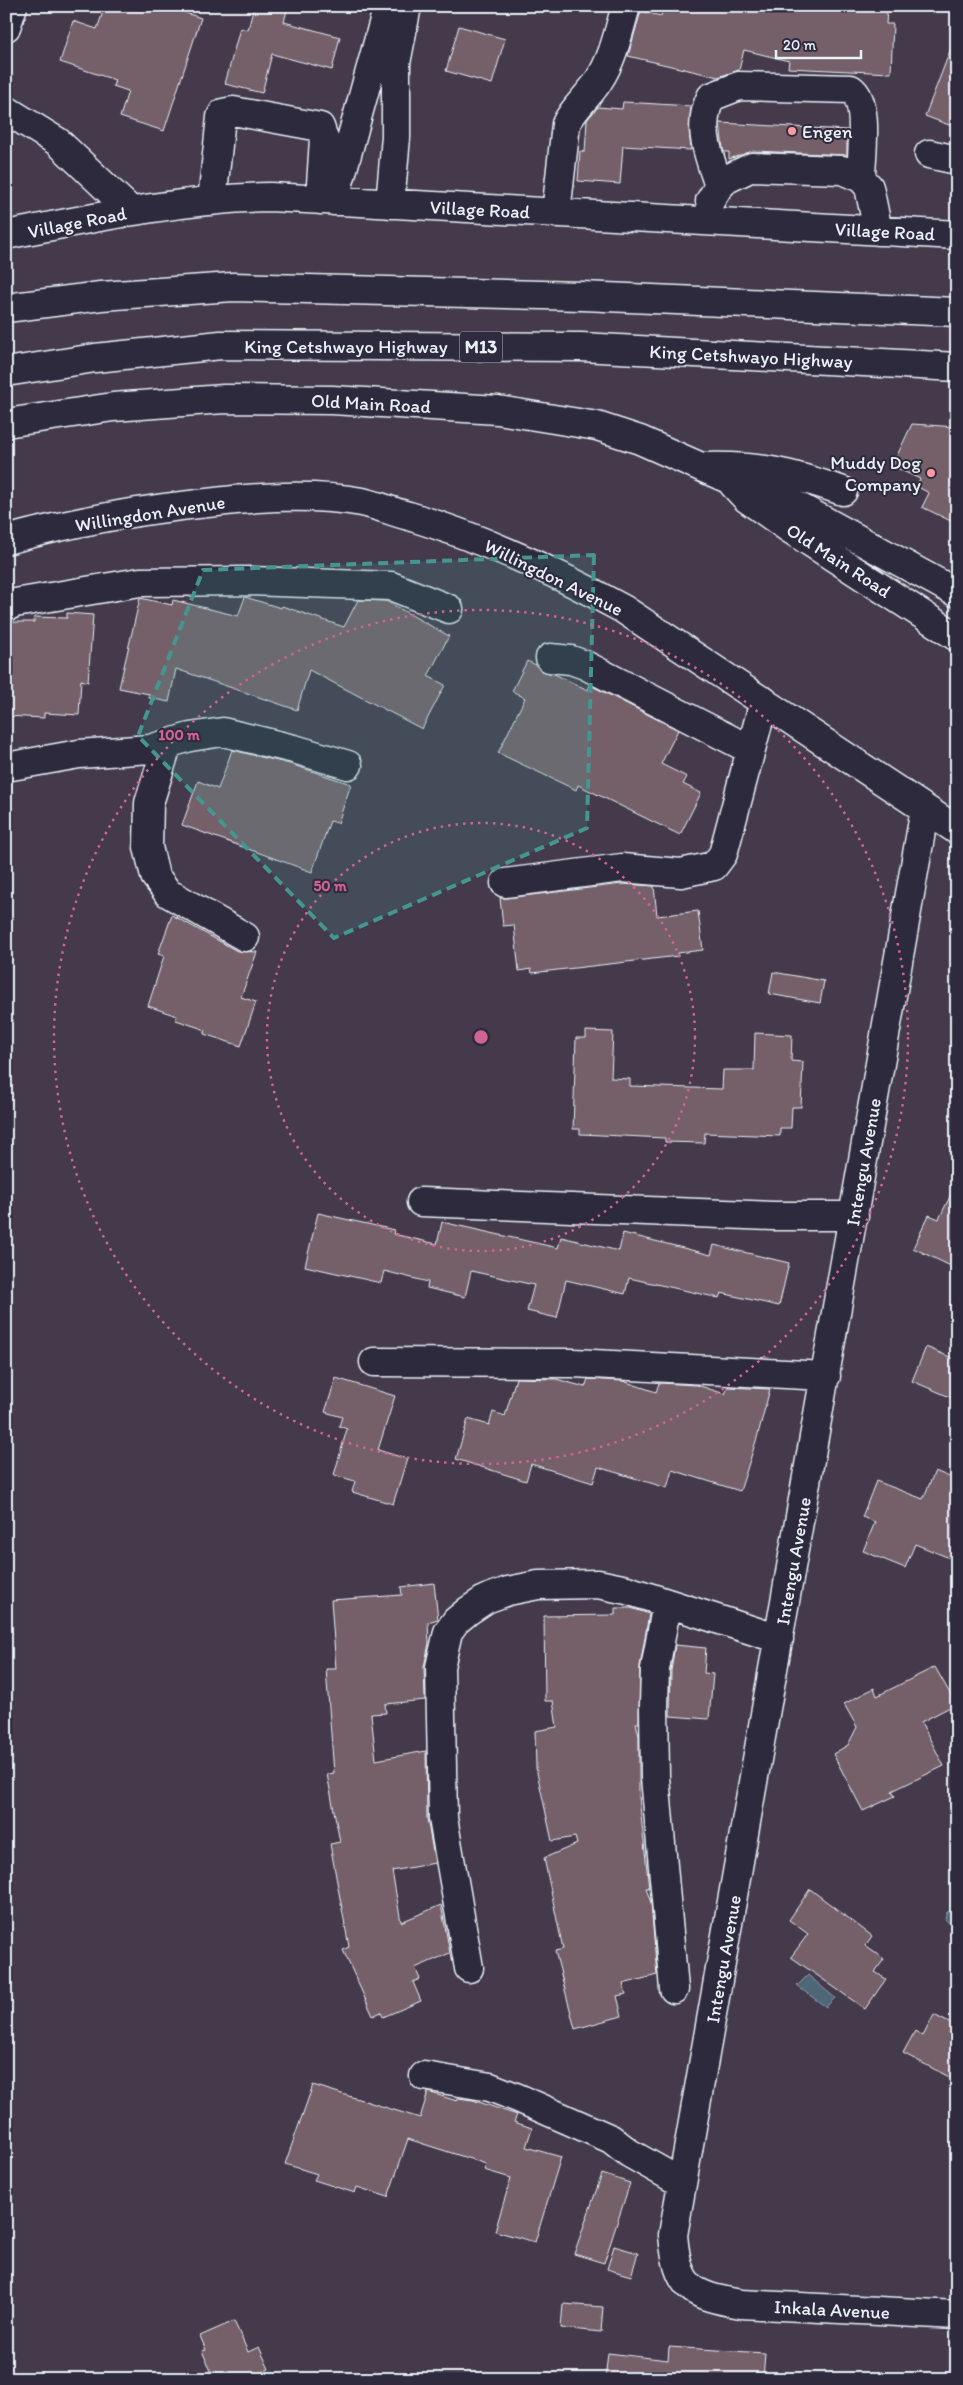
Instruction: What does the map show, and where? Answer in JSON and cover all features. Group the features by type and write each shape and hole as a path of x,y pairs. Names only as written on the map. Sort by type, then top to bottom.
{"main road":[{"path":"6,27 12,6"},
{"path":"327,201 388,6"},
{"path":"390,204 396,137 396,63 407,6"},
{"path":"556,213 566,124 570,114 599,81 606,68 626,6"},
{"path":"719,186 705,142 703,122 706,107 711,96 739,86 850,89 856,93 862,109 861,178"},
{"path":"6,110 58,142 130,211"},
{"path":"212,200 221,117 223,113 233,111 320,127 324,139 327,201"},
{"path":"929,154 957,160"},
{"path":"698,221 719,186 736,173 752,167 842,170 861,178 868,187 878,231"},
{"name":"Village Road","path":"6,235 130,211 212,200 270,197 957,235"},
{"path":"6,308 101,296 233,287 582,296 957,312"},
{"name":"King Cetshwayo Highway","path":"6,372 95,358 221,345 581,347 957,367"},
{"name":"Old Main Road","path":"6,422 114,407 224,399 332,400 478,409 597,426 640,440 726,478 757,484 957,593"},
{"path":"702,467 736,466 766,469 794,474 843,491"},
{"name":"Old Main Road","path":"726,478 746,498 957,637"},
{"name":"Willingdon Avenue","path":"6,540 153,508 238,499 308,496 362,502 429,522 508,550 624,609 957,830"},
{"path":"6,607 15,603 140,582 250,581 391,586 449,609"},
{"path":"550,658 571,660 585,665 751,750"},
{"path":"505,883 622,868 681,873 714,866 723,854 764,702"},
{"path":"6,766 79,754 150,749 167,746 190,737 223,732 294,749 348,765"},
{"path":"167,746 149,803 148,847 155,876 168,893 245,937"},
{"name":"Intengu Avenue","path":"708,2298 690,2288 678,2273 673,2235 926,809"},
{"path":"421,1202 773,1216 854,1216"},
{"path":"374,1362 573,1362 826,1376"},
{"path":"469,1968 443,1818 440,1667 448,1632 468,1611 486,1599 508,1591 538,1585 598,1584 627,1590 779,1638"},
{"path":"667,1603 655,1669 654,1706 656,1777 674,1989"},
{"path":"424,2076 490,2087 518,2098 611,2139 629,2154 682,2183"},
{"name":"Inkala Avenue","path":"708,2298 741,2304 957,2315"}],"highlighted area":[{"path":"594,555 587,828 334,938 138,736 203,570"}],"water":[{"path":"957,1910 957,1932 950,1930 950,1924 945,1919 947,1912"},
{"path":"808,1975 835,1998 826,2007 797,1986"}],"building":[{"path":"105,6 179,6 177,10 201,18 164,131 120,117 128,91 113,86 115,80 60,62 73,21 97,29"},
{"path":"254,6 288,6 284,22 340,37 332,70 272,54 262,93 225,84 240,28 248,30"},
{"path":"663,6 786,6 887,11 886,24 893,24 891,73 788,68 789,61 744,50 739,70 718,77 628,56 641,11 661,16"},
{"path":"459,26 505,39 492,84 446,71"},
{"path":"955,38 957,39 957,128 925,116"},
{"path":"623,102 691,106 689,130 691,150 623,146 620,184 578,181 580,151 585,152 587,120 598,107 622,109"},
{"path":"720,123 847,130 847,155 753,151 729,159 729,152 724,152 723,149"},
{"name":"Muddy Dog Company","path":"912,424 957,427 957,524 922,507 929,493 916,486 920,479 892,466"},
{"path":"245,597 281,608 282,606 344,627 358,600 386,601 449,636 428,676 445,685 422,729 309,670 297,710 176,669 169,702 149,698 149,694 119,688 140,598 172,605 173,600 238,616"},
{"path":"67,613 93,615 88,682 81,680 79,715 44,713 44,718 6,716 6,622 34,622 34,617 67,618"},
{"path":"527,661 536,665 541,671 554,674 588,690 590,685 678,730 661,764 687,777 683,784 701,793 680,835 578,785 576,790 498,753 525,698 512,691"},
{"path":"232,750 290,764 351,784 338,823 330,821 312,872 182,825 198,781 218,789"},
{"path":"622,884 654,886 657,916 698,911 703,950 678,953 678,956 532,973 531,969 519,971 514,925 503,926 500,898"},
{"path":"172,915 237,951 257,952 241,997 256,1002 241,1046 204,1034 206,1030 176,1020 177,1016 148,1006 164,956 158,954"},
{"path":"773,972 824,981 820,1003 769,994"},
{"path":"586,1031 613,1032 611,1078 630,1079 630,1086 722,1089 723,1070 754,1070 755,1033 792,1035 791,1061 803,1062 801,1107 792,1107 791,1128 780,1128 780,1136 705,1133 704,1143 665,1142 665,1138 580,1134 580,1129 573,1129 576,1038 586,1038"},
{"path":"957,1182 957,1269 913,1248 929,1215 939,1219"},
{"path":"318,1213 394,1230 393,1234 437,1244 442,1222 558,1248 561,1237 619,1251 623,1233 711,1255 714,1245 789,1263 779,1306 721,1293 719,1298 629,1278 625,1294 566,1280 557,1318 527,1311 534,1285 471,1271 465,1297 427,1288 428,1282 384,1271 381,1283 305,1266"},
{"path":"926,1347 957,1360 957,1400 912,1381"},
{"path":"336,1378 395,1396 378,1450 407,1459 393,1504 352,1492 355,1481 334,1475 347,1429 339,1426 342,1417 325,1412"},
{"path":"516,1378 556,1379 585,1387 588,1379 623,1381 656,1392 659,1383 697,1385 725,1394 728,1387 770,1389 740,1491 672,1470 667,1488 598,1467 593,1483 531,1464 526,1481 456,1459 468,1419 489,1425 493,1412 505,1416"},
{"path":"935,1471 957,1480 957,1561 915,1544 905,1568 863,1551 875,1522 862,1517 876,1481 923,1499"},
{"path":"434,1583 438,1619 428,1622 429,1643 424,1667 425,1700 385,1704 386,1713 371,1714 376,1760 426,1751 427,1818 435,1863 392,1871 401,1922 441,1905 450,1953 415,1968 420,1979 413,1982 421,2001 383,2017 381,2012 373,2016 343,1950 349,1947 330,1844 340,1842 327,1774 334,1773 326,1669 336,1669 331,1600 402,1595 401,1587"},
{"path":"615,1608 631,1608 649,1614 640,1666 639,1723 636,1723 639,1736 639,1797 649,1888 646,1888 651,1903 657,1975 623,1984 626,1994 617,1996 622,2016 575,2029 555,1951 563,1949 544,1858 577,1844 575,1837 552,1841 536,1768 535,1731 557,1727 553,1701 545,1701 544,1616 615,1615"},
{"path":"675,1645 706,1648 704,1673 713,1674 709,1719 670,1716 671,1671"},
{"path":"935,1667 956,1704 921,1722 944,1766 892,1791 895,1796 863,1811 833,1754 848,1745 857,1727 844,1704 874,1688 877,1696"},
{"path":"810,1889 872,1936 865,1946 884,1959 875,1972 886,1979 865,2009 791,1957 808,1934 789,1920"},
{"path":"934,2015 957,2027 957,2081 903,2053 915,2031 923,2036"},
{"path":"313,2085 420,2118 428,2092 457,2101 458,2098 473,2100 517,2115 514,2122 532,2128 526,2147 561,2157 535,2242 495,2231 511,2178 484,2170 486,2164 408,2139 388,2197 357,2187 355,2193 314,2180 317,2174 285,2164"},
{"path":"602,2174 630,2183 604,2263 574,2254"},
{"path":"614,2246 638,2253 631,2276 607,2269"},
{"path":"563,2304 603,2307 601,2332 561,2328"},
{"path":"234,2321 248,2352 259,2347 269,2369 248,2379 220,2379 216,2371 212,2373 202,2351 206,2350 200,2336"},
{"path":"669,2347 765,2353 763,2379 605,2379 608,2353 668,2360"}],"place":[{"name":"Engen","path":"792,131"},
{"name":"Muddy Dog Company","path":"931,473"}]}
